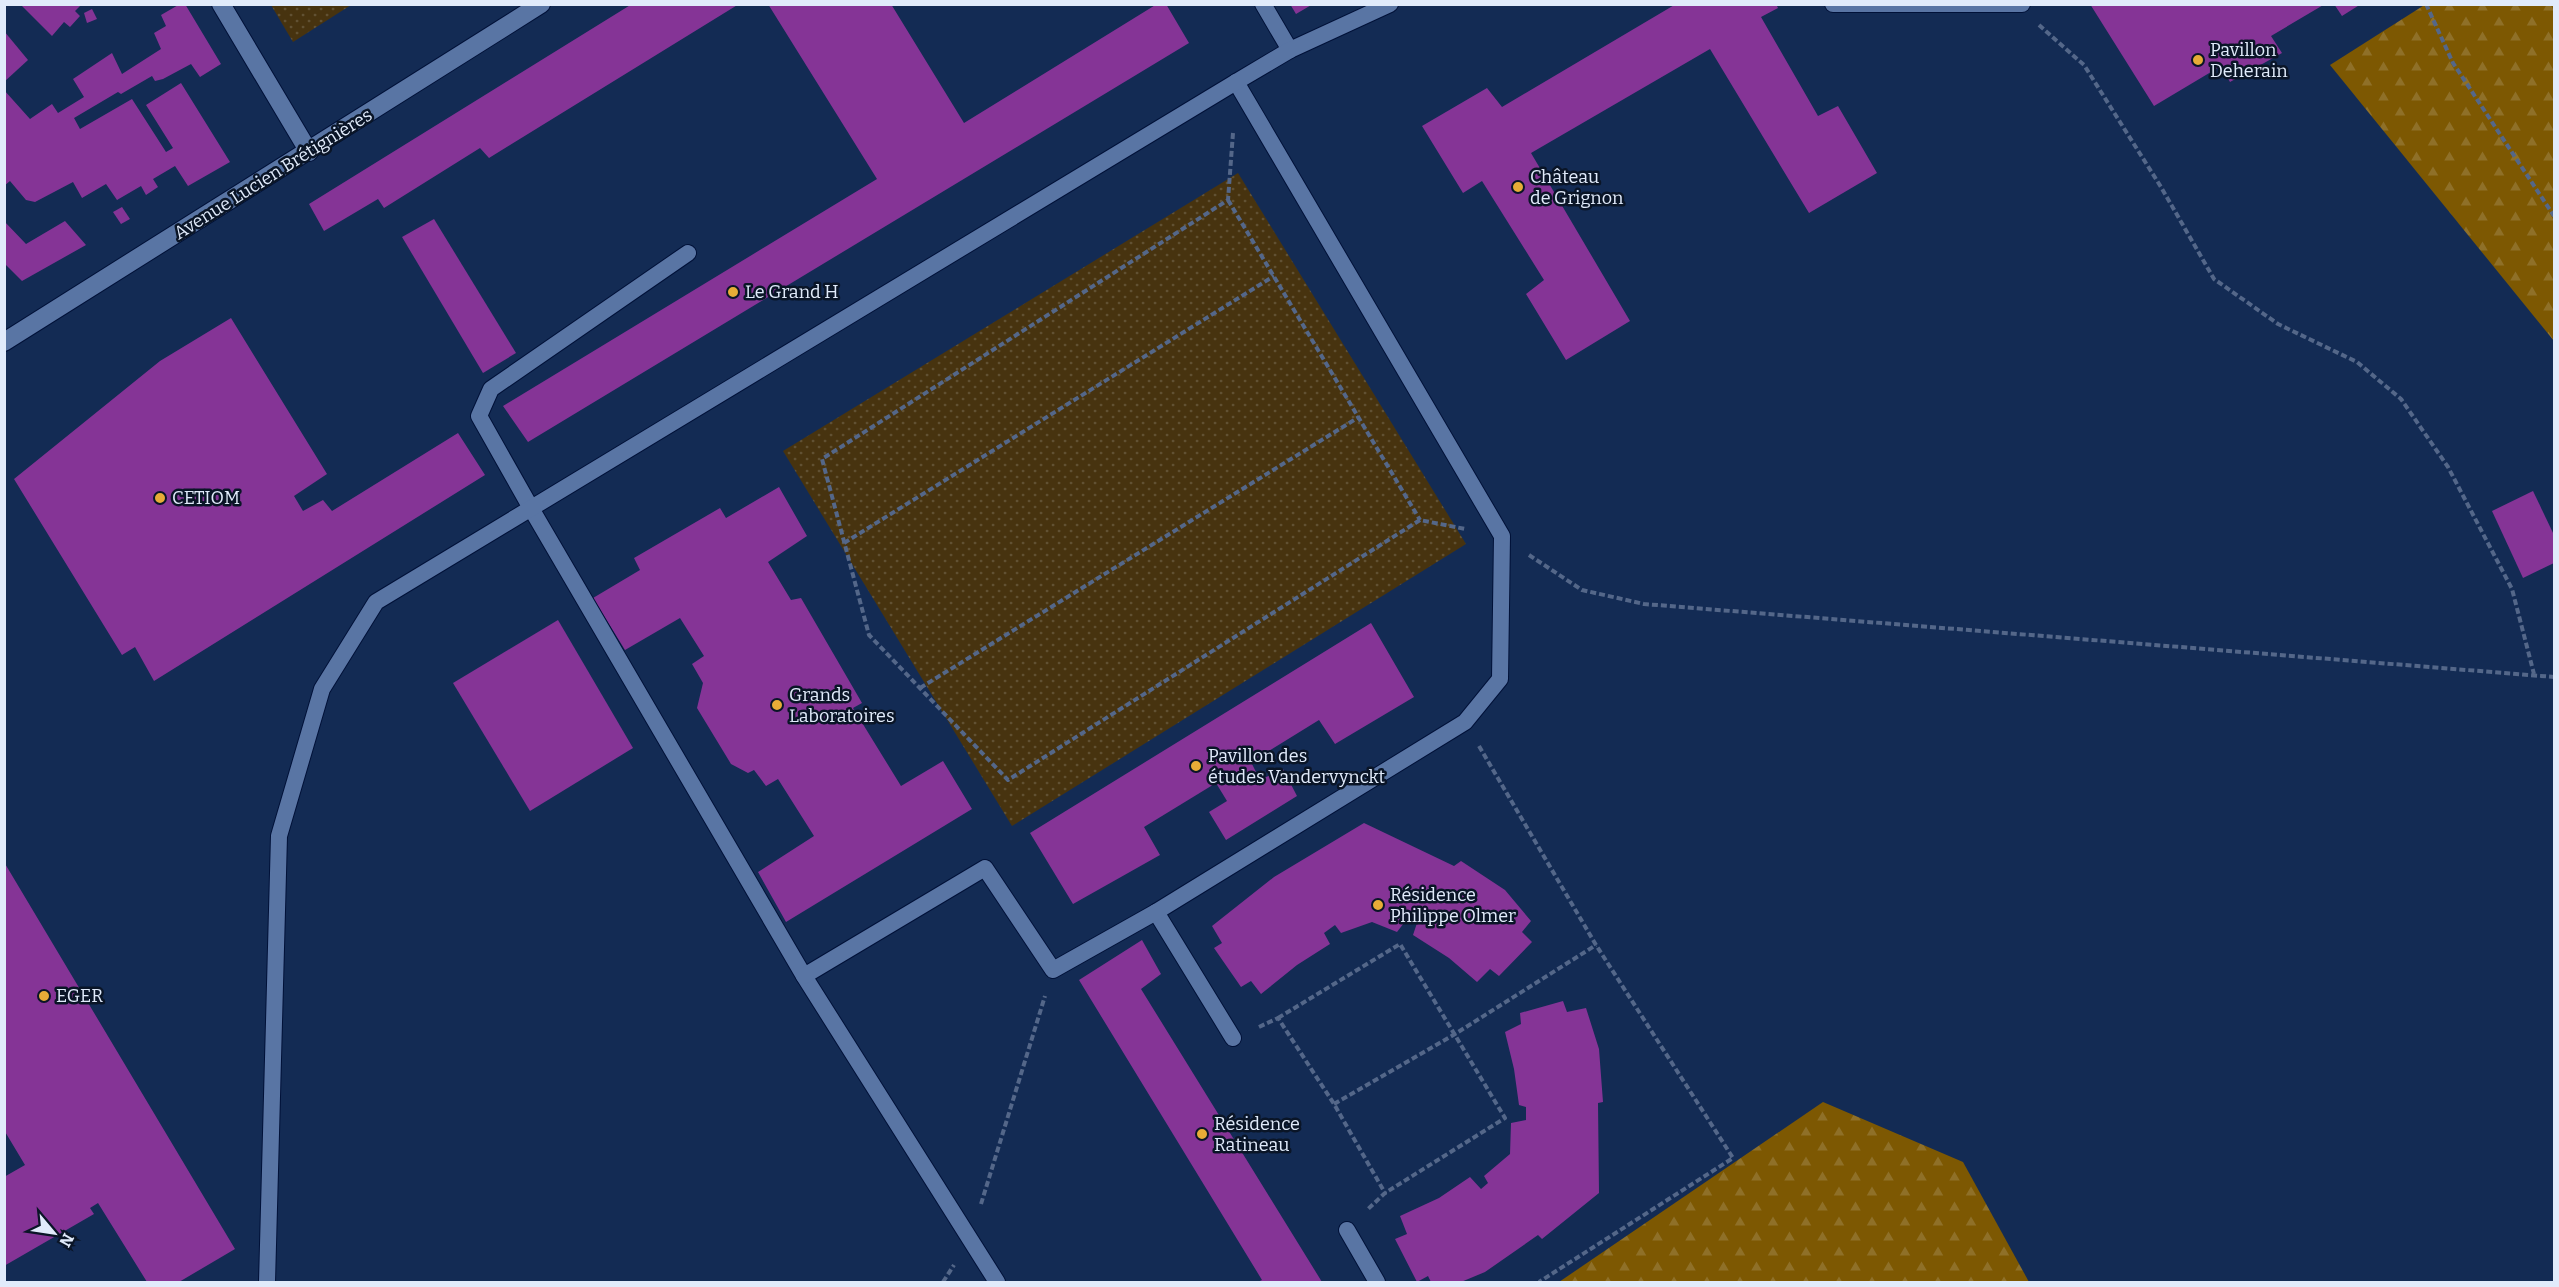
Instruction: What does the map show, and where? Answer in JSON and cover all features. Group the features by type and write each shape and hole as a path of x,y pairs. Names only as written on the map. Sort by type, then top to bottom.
{"street":[{"path":"220,4 309,152"},
{"name":"Avenue Lucien Brétignières","path":"4,342 541,4"}],"lane":[{"path":"1263,4 1290,50"},
{"path":"267,1282 279,836 322,690 376,602 532,510 1290,50 1389,4"},
{"path":"1833,4 2022,4"},
{"path":"804,976 985,868 1053,970 1156,912 1465,723 1500,679 1502,536 1236,82"},
{"path":"688,253 491,389 479,416 804,976 997,1282"},
{"path":"1156,912 1233,1038"},
{"path":"1347,1230 1377,1282"}],"path":[{"path":"2016,4 2084,65 2162,187 2214,279 2278,324 2357,362 2401,399 2448,467 2512,589 2534,674"},
{"path":"2427,4 2453,63 2554,216"},
{"path":"1233,129 1228,200 1420,520"},
{"path":"1228,200 822,459 869,635 1008,780 1420,520 1502,536 1581,590 1644,604 2554,677"},
{"path":"844,543 1274,276"},
{"path":"920,688 1359,417"},
{"path":"1465,723 1596,945 1733,1158 1539,1282"},
{"path":"1233,1038 1278,1018 1400,944 1505,1118 1385,1193 1347,1230"},
{"path":"1335,1104 1455,1034 1596,945"},
{"path":"970,1240 1053,970"},
{"path":"1278,1018 1335,1104 1385,1193"}],"shaded area":[{"path":"271,5 351,5 293,42"},
{"path":"1238,173 1466,544 1012,826 783,451"}],"green space":[{"path":"2426,4 2554,5 2554,341 2330,65"},
{"path":"1823,1102 1963,1162 2029,1282 1559,1282"}],"building":[{"path":"20,4 82,4 75,11 80,16 70,27 64,22 52,36"},
{"path":"180,4 185,4 221,64 200,77 191,64 163,79 155,81 152,76 121,94 118,92 74,118 80,129 132,99 166,152 173,148 146,105 181,83 230,162 188,186 175,166 153,179 158,187 146,195 141,186 117,200 106,184 82,198 73,182 35,202 26,200 10,181 4,186 4,90 30,119 52,104 58,113 84,97 73,79 112,53 122,74 161,49 154,33 166,26 161,15"},
{"path":"632,4 739,4 489,158 480,148 384,208 378,199 324,231 309,204"},
{"name":"Le Grand H","path":"768,4 891,4 964,123 1157,4 1166,4 1189,43 528,442 503,406 877,179"},
{"path":"1290,4 1313,4 1296,14"},
{"name":"Château de Grignon","path":"1676,4 1776,4 1778,8 1761,17 1818,116 1838,106 1877,173 1809,213 1710,49 1531,153 1630,321 1566,360 1526,294 1544,280 1482,181 1463,193 1422,126 1487,88 1502,107"},
{"name":"Pavillon Deherain","path":"2090,4 2325,4 2271,36 2282,53 2230,82 2221,66 2154,106"},
{"path":"2334,4 2361,4 2342,16"},
{"path":"92,9 97,19 87,23 84,13"},
{"path":"4,31 28,60 4,82"},
{"path":"122,207 130,219 121,224 113,212"},
{"path":"434,219 516,353 483,373 402,237"},
{"path":"4,221 26,244 65,221 86,245 22,281 4,263"},
{"name":"CETIOM","path":"231,318 327,474 294,496 303,511 323,500 332,511 458,433 485,475 154,681 135,647 122,655 14,479 160,361"},
{"name":"Grands Laboratoires","path":"779,487 807,536 768,562 791,600 801,598 862,703 853,708 901,786 943,761 972,809 786,922 758,872 814,836 778,779 766,786 754,770 748,773 731,764 697,708 703,683 692,664 704,656 680,618 625,650 593,598 640,570 634,558 720,508 726,518"},
{"path":"2533,491 2554,535 2554,563 2523,578 2492,511"},
{"path":"558,620 633,748 530,811 453,683"},
{"name":"Pavillon des études Vandervynckt","path":"1371,623 1414,697 1335,744 1319,720 1251,762 1260,780 1283,769 1297,796 1226,840 1209,812 1227,801 1216,783 1144,827 1160,855 1073,904 1030,833"},
{"name":"Résidence Philippe Olmer","path":"1364,823 1454,866 1461,861 1505,890 1531,921 1522,932 1532,942 1499,976 1490,969 1477,982 1449,958 1413,935 1417,923 1407,919 1397,932 1372,922 1341,933 1335,925 1324,933 1330,944 1297,965 1261,994 1251,981 1241,987 1214,948 1222,943 1212,926 1274,877"},
{"name":"EGER","path":"4,862 235,1249 179,1282 147,1282 98,1203 90,1208 94,1214 4,1266 4,1177 25,1165 4,1130"},
{"name":"Résidence Ratineau","path":"1142,940 1161,974 1141,989 1322,1282 1258,1282 1262,1280 1079,980"},
{"path":"1563,1001 1567,1012 1586,1008 1599,1049 1603,1102 1598,1103 1599,1193 1542,1239 1538,1235 1485,1272 1461,1282 1431,1282 1428,1276 1417,1282 1395,1239 1407,1234 1400,1216 1439,1198 1470,1177 1481,1189 1488,1183 1484,1176 1510,1154 1511,1123 1526,1120 1526,1107 1519,1105 1514,1069 1505,1032 1521,1024 1520,1013"}],"place":[{"name":"Pavillon Deherain","path":"2198,60"},
{"name":"Château de Grignon","path":"1518,187"},
{"name":"Le Grand H","path":"733,292"},
{"name":"CETIOM","path":"160,498"},
{"name":"Grands Laboratoires","path":"777,705"},
{"name":"Pavillon des études Vandervynckt","path":"1196,766"},
{"name":"Résidence Philippe Olmer","path":"1378,905"},
{"name":"EGER","path":"44,996"},
{"name":"Résidence Ratineau","path":"1202,1134"}]}
